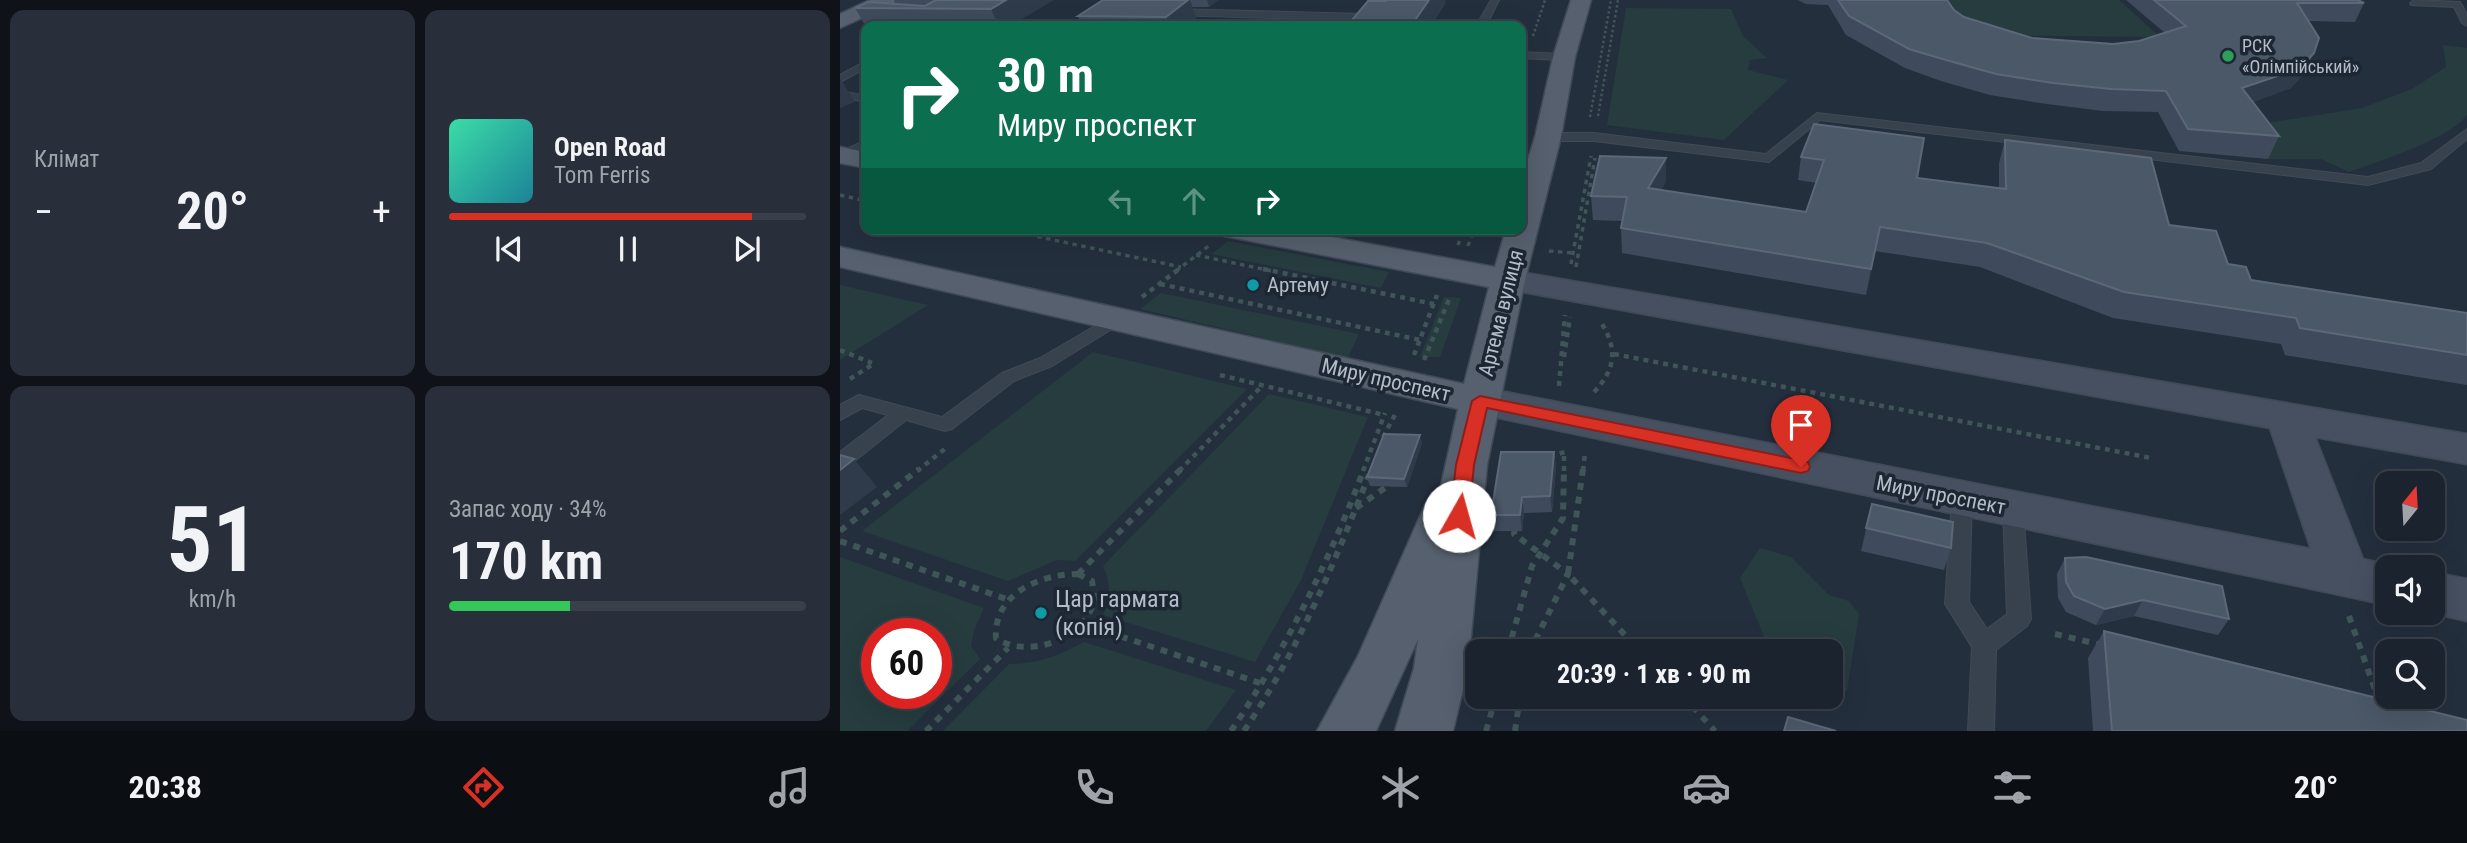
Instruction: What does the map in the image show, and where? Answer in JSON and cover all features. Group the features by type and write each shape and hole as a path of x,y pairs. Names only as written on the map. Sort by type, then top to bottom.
{"main road":[{"path":"844,20 886,0"},
{"name":"Артема вулиця","path":"1526,214 1548,137 1564,57 1581,0"},
{"path":"1240,235 1507,280 1570,297 2286,416 2467,449"},
{"name":"Артема вулиця","path":"1424,731 1441,668 1465,465 1507,280 1520,235"},
{"name":"Миру проспект","path":"840,257 1480,401 1554,429 2013,509 2360,592"},
{"path":"2286,416 2360,592"},
{"name":"Артема вулиця","path":"1346,731 1378,672 1465,465"},
{"path":"2445,596 2467,600"}],"lane":[{"path":"1160,12 1367,18 1380,0"},
{"path":"1484,21 1495,0"},
{"path":"2414,3 2458,3 2467,23"},
{"path":"1304,21 1308,16"},
{"path":"844,20 869,19"},
{"path":"1526,55 1564,57"},
{"path":"840,79 861,67"},
{"path":"840,93 861,98"},
{"path":"1548,137 1599,137 1769,158 1817,116 2368,181 2426,166 2467,133"},
{"path":"840,414 859,401 945,424 1008,377 1046,362 1114,320"},
{"path":"840,462 903,413"},
{"path":"1962,499 1957,604 1984,645 1981,731"},
{"path":"1984,645 2019,619 2013,509"}],"path":[{"path":"1554,429 1570,297 1601,125 1590,117 1611,0"},
{"path":"840,195 861,200"},
{"path":"1030,235 1181,267"},
{"path":"1114,320 1225,235"},
{"path":"1244,731 1272,690 1326,585 1389,422 1407,385 1453,270 1462,235"},
{"path":"1231,731 1264,684 1347,514 1384,415 1407,385 1434,304 1471,235"},
{"path":"1548,469 1573,253"},
{"path":"1196,255 1434,304"},
{"path":"1160,284 1420,340"},
{"path":"1554,429 1605,382 1615,360 1612,338 1599,320 1570,297"},
{"path":"840,350 873,364 840,385"},
{"path":"1614,354 2151,458"},
{"path":"1078,574 1262,386"},
{"path":"840,531 969,430 945,424"},
{"path":"1511,639 1532,566 1563,518 1565,457 1556,427 1554,429"},
{"path":"1536,639 1568,574 1586,446 1554,429"},
{"path":"1347,514 1394,482"},
{"path":"1516,521 1514,534 1568,574 1629,639"},
{"path":"840,541 1009,600"},
{"path":"1062,573 1078,574 1092,581 1095,591 1094,604 1081,623 1070,632 1046,646 1019,650 1008,648 996,639 993,629 998,613 1025,587 1062,573"},
{"path":"2360,592 2384,714"},
{"path":"1081,623 1264,684"},
{"path":"2055,634 2106,646"},
{"path":"926,731 1008,648"},
{"path":"1486,731 1492,709"},
{"path":"1515,731 1518,709"},
{"path":"1695,709 1715,731"}],"green space":[{"path":"1937,0 2119,0 2160,37 1959,35"},
{"path":"1626,8 1731,9 1743,36 1767,58 1750,60 1748,70 1788,80 1724,140 1607,125"},
{"path":"2443,45 2467,48 2467,115 2445,133 2395,156 2349,172 2321,159 2268,159 2252,136 2230,129 2362,108 2412,89 2446,67"},
{"path":"1228,241 1389,272 1381,288 1211,254"},
{"path":"840,285 928,305 840,360"},
{"path":"1161,293 1359,334 1348,358 1140,309"},
{"path":"1444,297 1461,298 1440,357 1420,357"},
{"path":"1093,352 1247,389 1075,561 1057,560 1008,581 862,531"},
{"path":"1269,394 1368,417 1301,580 1255,662 1103,615 1109,590 1103,566"},
{"path":"1760,548 1791,557 1829,595 1849,601 1859,614 1847,691 1843,690 1843,639 1765,639 1740,578"},
{"path":"840,557 984,608 974,630 971,646 980,659 952,687 952,618 861,618 861,709 929,709 907,731 840,731"},
{"path":"1084,642 1236,690 1206,731 943,731 1009,664 1048,658"}],"building":[{"path":"936,0 1006,0 991,9 855,8 868,2 925,6"},
{"path":"1103,0 1188,0 1166,17 1078,16"},
{"path":"1429,0 1414,21 1351,21 1368,1"},
{"name":"РСК «Олімпійський»","path":"1838,0 1947,0 1954,10 1964,17 2032,38 2113,44 2139,41 2186,26 2154,0 2358,0 2364,3 2297,3 2319,38 2314,53 2301,68 2242,88 2279,136 2188,129 2166,91 2111,89 1996,74 1909,49 1849,16"},
{"path":"1814,124 1924,138 1917,178 2006,189 2005,140 2151,158 2169,225 2216,231 2228,264 2246,267 2251,280 2467,313 2467,355 2300,328 2296,318 2124,292 1987,243 1880,227 1871,269 1621,228 1627,197 1591,196 1600,156 1666,158 1648,188 1806,212 1824,160 1801,157"},
{"path":"1384,434 1420,435 1404,479 1367,477"},
{"path":"1501,452 1554,452 1550,496 1522,497 1520,515 1491,515"},
{"path":"840,455 854,459 840,470"},
{"path":"1872,504 1953,522 1951,548 1866,528"},
{"path":"2086,557 2222,586 2229,619 2143,600 2105,609 2074,596 2066,582 2065,558"},
{"path":"2104,631 2375,697 2375,709 2422,709 2467,720 2467,731 2112,731"},
{"path":"1788,717 1836,731 1784,731"}],"place":[{"name":"РСК «Олімпійський»","path":"2228,56"},
{"name":"Артему","path":"1253,285"},
{"name":"Цар гармата (копія)","path":"1041,613"}],"route":[{"path":"1459,516 1465,465 1480,401 1801,467"}]}
